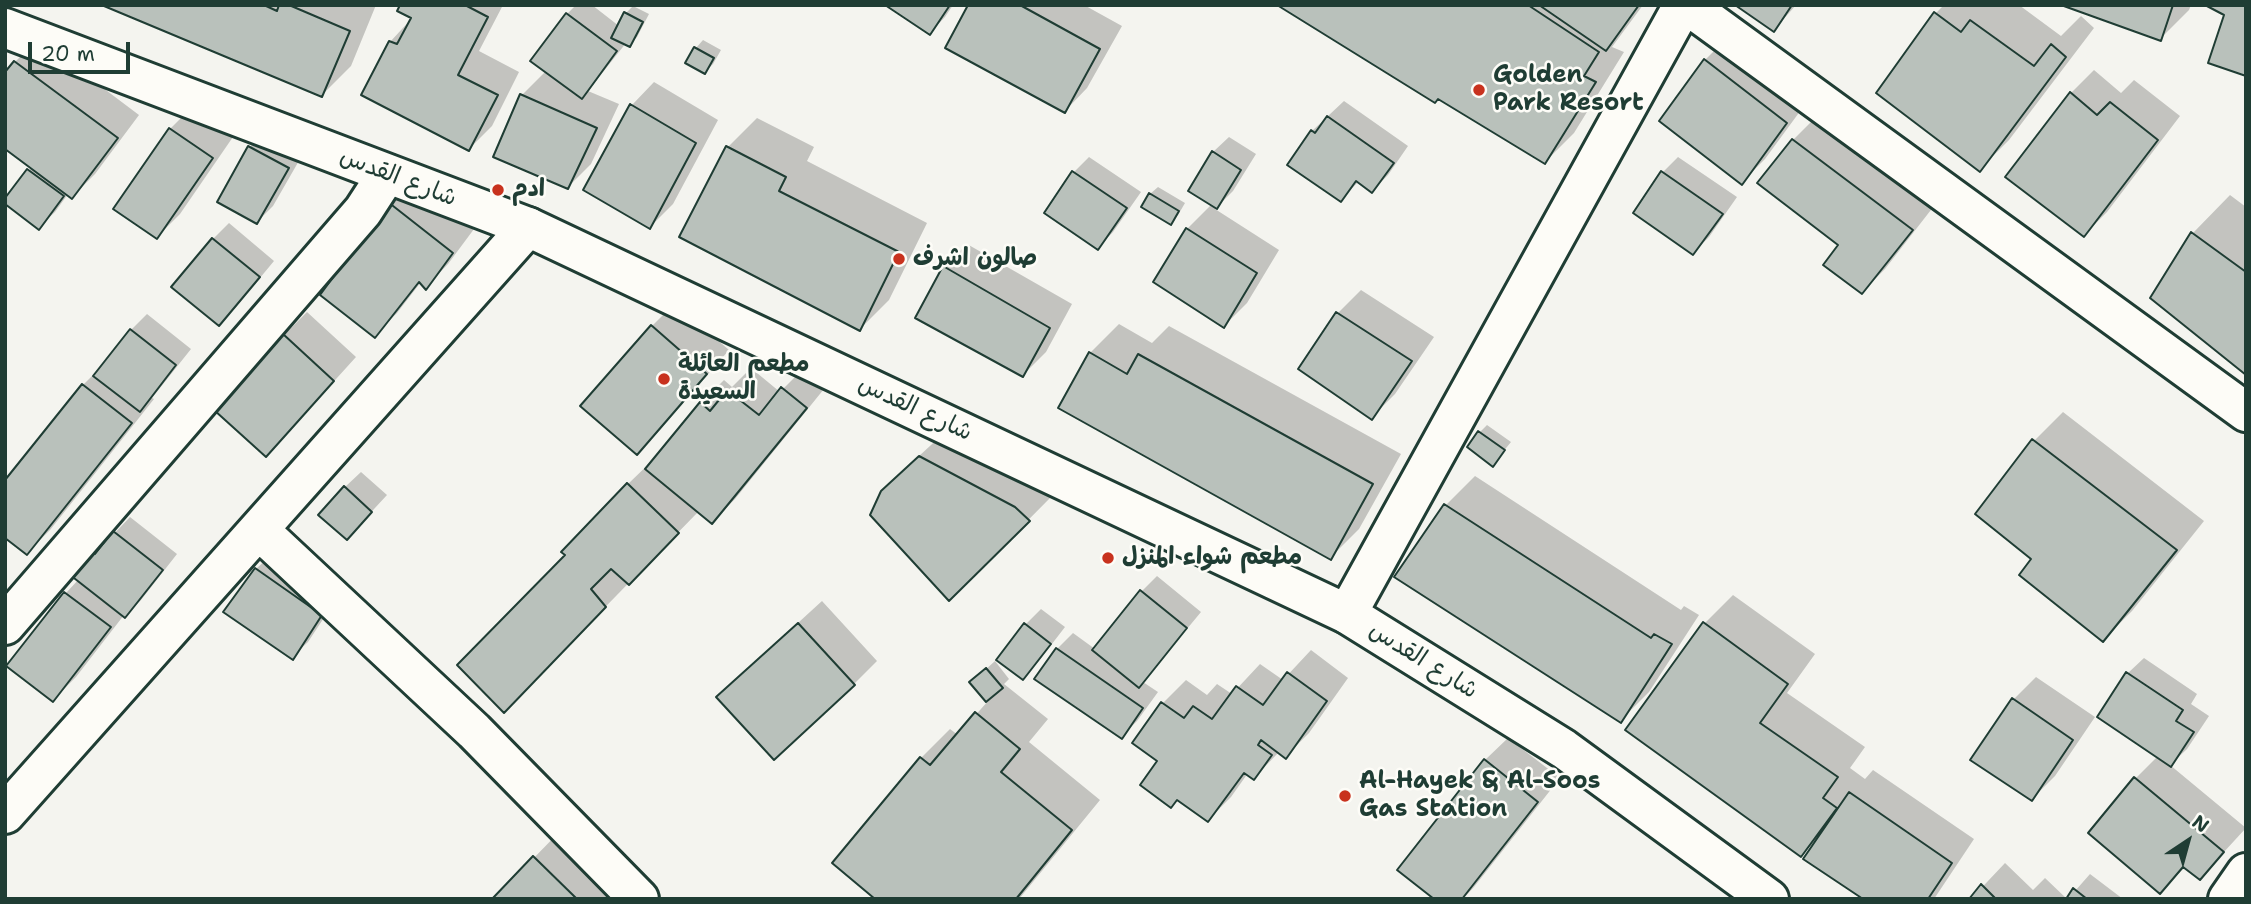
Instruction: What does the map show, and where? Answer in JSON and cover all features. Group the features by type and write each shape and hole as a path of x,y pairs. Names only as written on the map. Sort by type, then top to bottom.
{"street":[{"path":"1347,614 1685,5 2246,412"},
{"name":"شارع القدس","path":"5,28 528,227 1347,614 1564,749 1769,899"},
{"path":"5,625 363,211 387,174"},
{"path":"5,814 528,227"},
{"path":"259,530 474,731 639,899"},
{"path":"2228,899 2246,873"}],"building":[{"path":"264,5 277,11 279,5 289,5 350,31 322,97 104,6"},
{"path":"400,5 465,5 488,17 458,75 498,95 469,151 361,95 389,41 397,44 411,18 397,11"},
{"path":"885,5 950,5 930,35"},
{"path":"968,5 1020,5 1100,49 1065,113 945,48"},
{"path":"1277,5 1528,5 1599,52 1584,76 1596,82 1545,164 1438,99 1435,103"},
{"path":"1539,5 1639,5 1606,51"},
{"path":"1735,5 1792,5 1774,32"},
{"path":"2061,5 2173,5 2161,41"},
{"path":"2205,5 2246,5 2246,76 2208,63 2224,15"},
{"path":"624,12 643,22 630,47 611,38"},
{"path":"1934,12 1961,32 1970,20 2034,66 2051,44 2066,57 1980,172 1876,93"},
{"path":"566,13 617,51 582,99 530,61"},
{"path":"694,47 714,58 705,74 685,63"},
{"path":"1704,59 1787,123 1742,185 1659,121"},
{"path":"14,61 118,138 72,199 5,149 5,72"},
{"path":"2070,92 2097,115 2110,102 2158,140 2084,237 2005,177"},
{"path":"520,94 597,128 568,189 493,157"},
{"path":"630,104 696,143 650,229 583,190"},
{"path":"1327,116 1394,163 1372,193 1356,181 1341,202 1287,165 1311,130 1315,133"},
{"path":"169,128 213,158 157,239 113,209"},
{"path":"1792,139 1913,230 1862,294 1823,265 1838,245 1757,183"},
{"path":"248,146 289,168 257,224 217,202"},
{"path":"726,146 786,177 779,191 899,252 860,331 679,237"},
{"path":"1212,151 1241,170 1217,209 1188,191"},
{"path":"27,169 64,196 39,230 5,204 5,198"},
{"path":"1072,171 1127,208 1098,250 1044,213"},
{"path":"1661,171 1723,214 1693,255 1633,213"},
{"path":"1149,193 1179,211 1171,225 1141,207"},
{"path":"388,202 453,253 426,290 419,282 375,338 320,295"},
{"path":"1186,228 1257,273 1224,328 1153,282"},
{"path":"2191,232 2246,272 2246,375 2150,298"},
{"path":"212,238 260,277 219,326 171,287"},
{"path":"943,266 1050,328 1023,377 915,318"},
{"path":"1336,312 1412,361 1372,420 1298,369"},
{"path":"651,325 707,374 637,455 580,406"},
{"path":"130,329 176,365 140,412 93,376"},
{"path":"283,334 334,381 266,457 214,410"},
{"path":"1089,352 1127,374 1138,354 1373,484 1331,560 1058,408"},
{"path":"82,384 132,423 27,555 5,538 5,480"},
{"path":"781,387 807,408 712,524 645,469 700,402 710,411 727,390 759,415"},
{"path":"1478,431 1505,450 1493,467 1467,447"},
{"path":"2032,439 2177,550 2103,642 2019,575 2031,559 1975,514"},
{"path":"919,456 1015,507 1030,521 949,601 870,515 881,491"},
{"path":"627,483 679,533 629,585 611,569 591,589 606,607 504,713 457,665 565,555 561,552"},
{"path":"344,486 372,512 347,540 318,515"},
{"path":"1444,504 1651,638 1654,634 1672,644 1621,723 1394,577"},
{"path":"113,531 163,570 125,618 65,571 84,546 95,554"},
{"path":"255,568 322,615 293,660 223,612"},
{"path":"1140,590 1187,628 1139,688 1092,650"},
{"path":"64,592 111,627 53,702 6,666"},
{"path":"1703,622 1788,684 1760,723 1838,777 1823,798 1837,808 1801,857 1625,730"},
{"path":"798,623 855,685 774,760 716,697"},
{"path":"1024,623 1051,644 1023,680 996,660"},
{"path":"1056,648 1143,708 1122,739 1034,679"},
{"path":"986,668 1003,688 986,702 969,682"},
{"path":"1287,672 1327,701 1286,759 1261,740 1258,745 1272,755 1254,780 1244,773 1208,822 1177,800 1171,808 1140,785 1157,761 1132,743 1161,702 1184,718 1193,706 1212,719 1236,686 1263,705"},
{"path":"2126,672 2183,710 2176,721 2194,732 2171,767 2097,717"},
{"path":"2012,698 2073,740 2032,801 1970,760"},
{"path":"975,712 1020,749 1001,772 1072,830 1016,899 875,899 832,863 920,757 930,765"},
{"path":"1484,759 1538,802 1462,899 1434,899 1397,870"},
{"path":"2134,777 2224,852 2200,880 2183,867 2160,894 2088,833"},
{"path":"1849,792 1952,863 1928,899 1863,899 1803,859"},
{"path":"533,856 577,899 492,899"},
{"path":"1981,884 1996,899 1969,899"},
{"path":"2073,888 2087,899 2066,899"}],"place":[{"name":"Golden Park Resort","path":"1479,90"},
{"name":"ادم","path":"498,190"},
{"name":"صالون اشرف","path":"899,259"},
{"name":"مطعم العائلة السعيدة","path":"664,379"},
{"name":"مطعم شواء المنزل","path":"1108,558"},
{"name":"Al-Hayek & Al-Soos Gas Station","path":"1345,796"}]}
